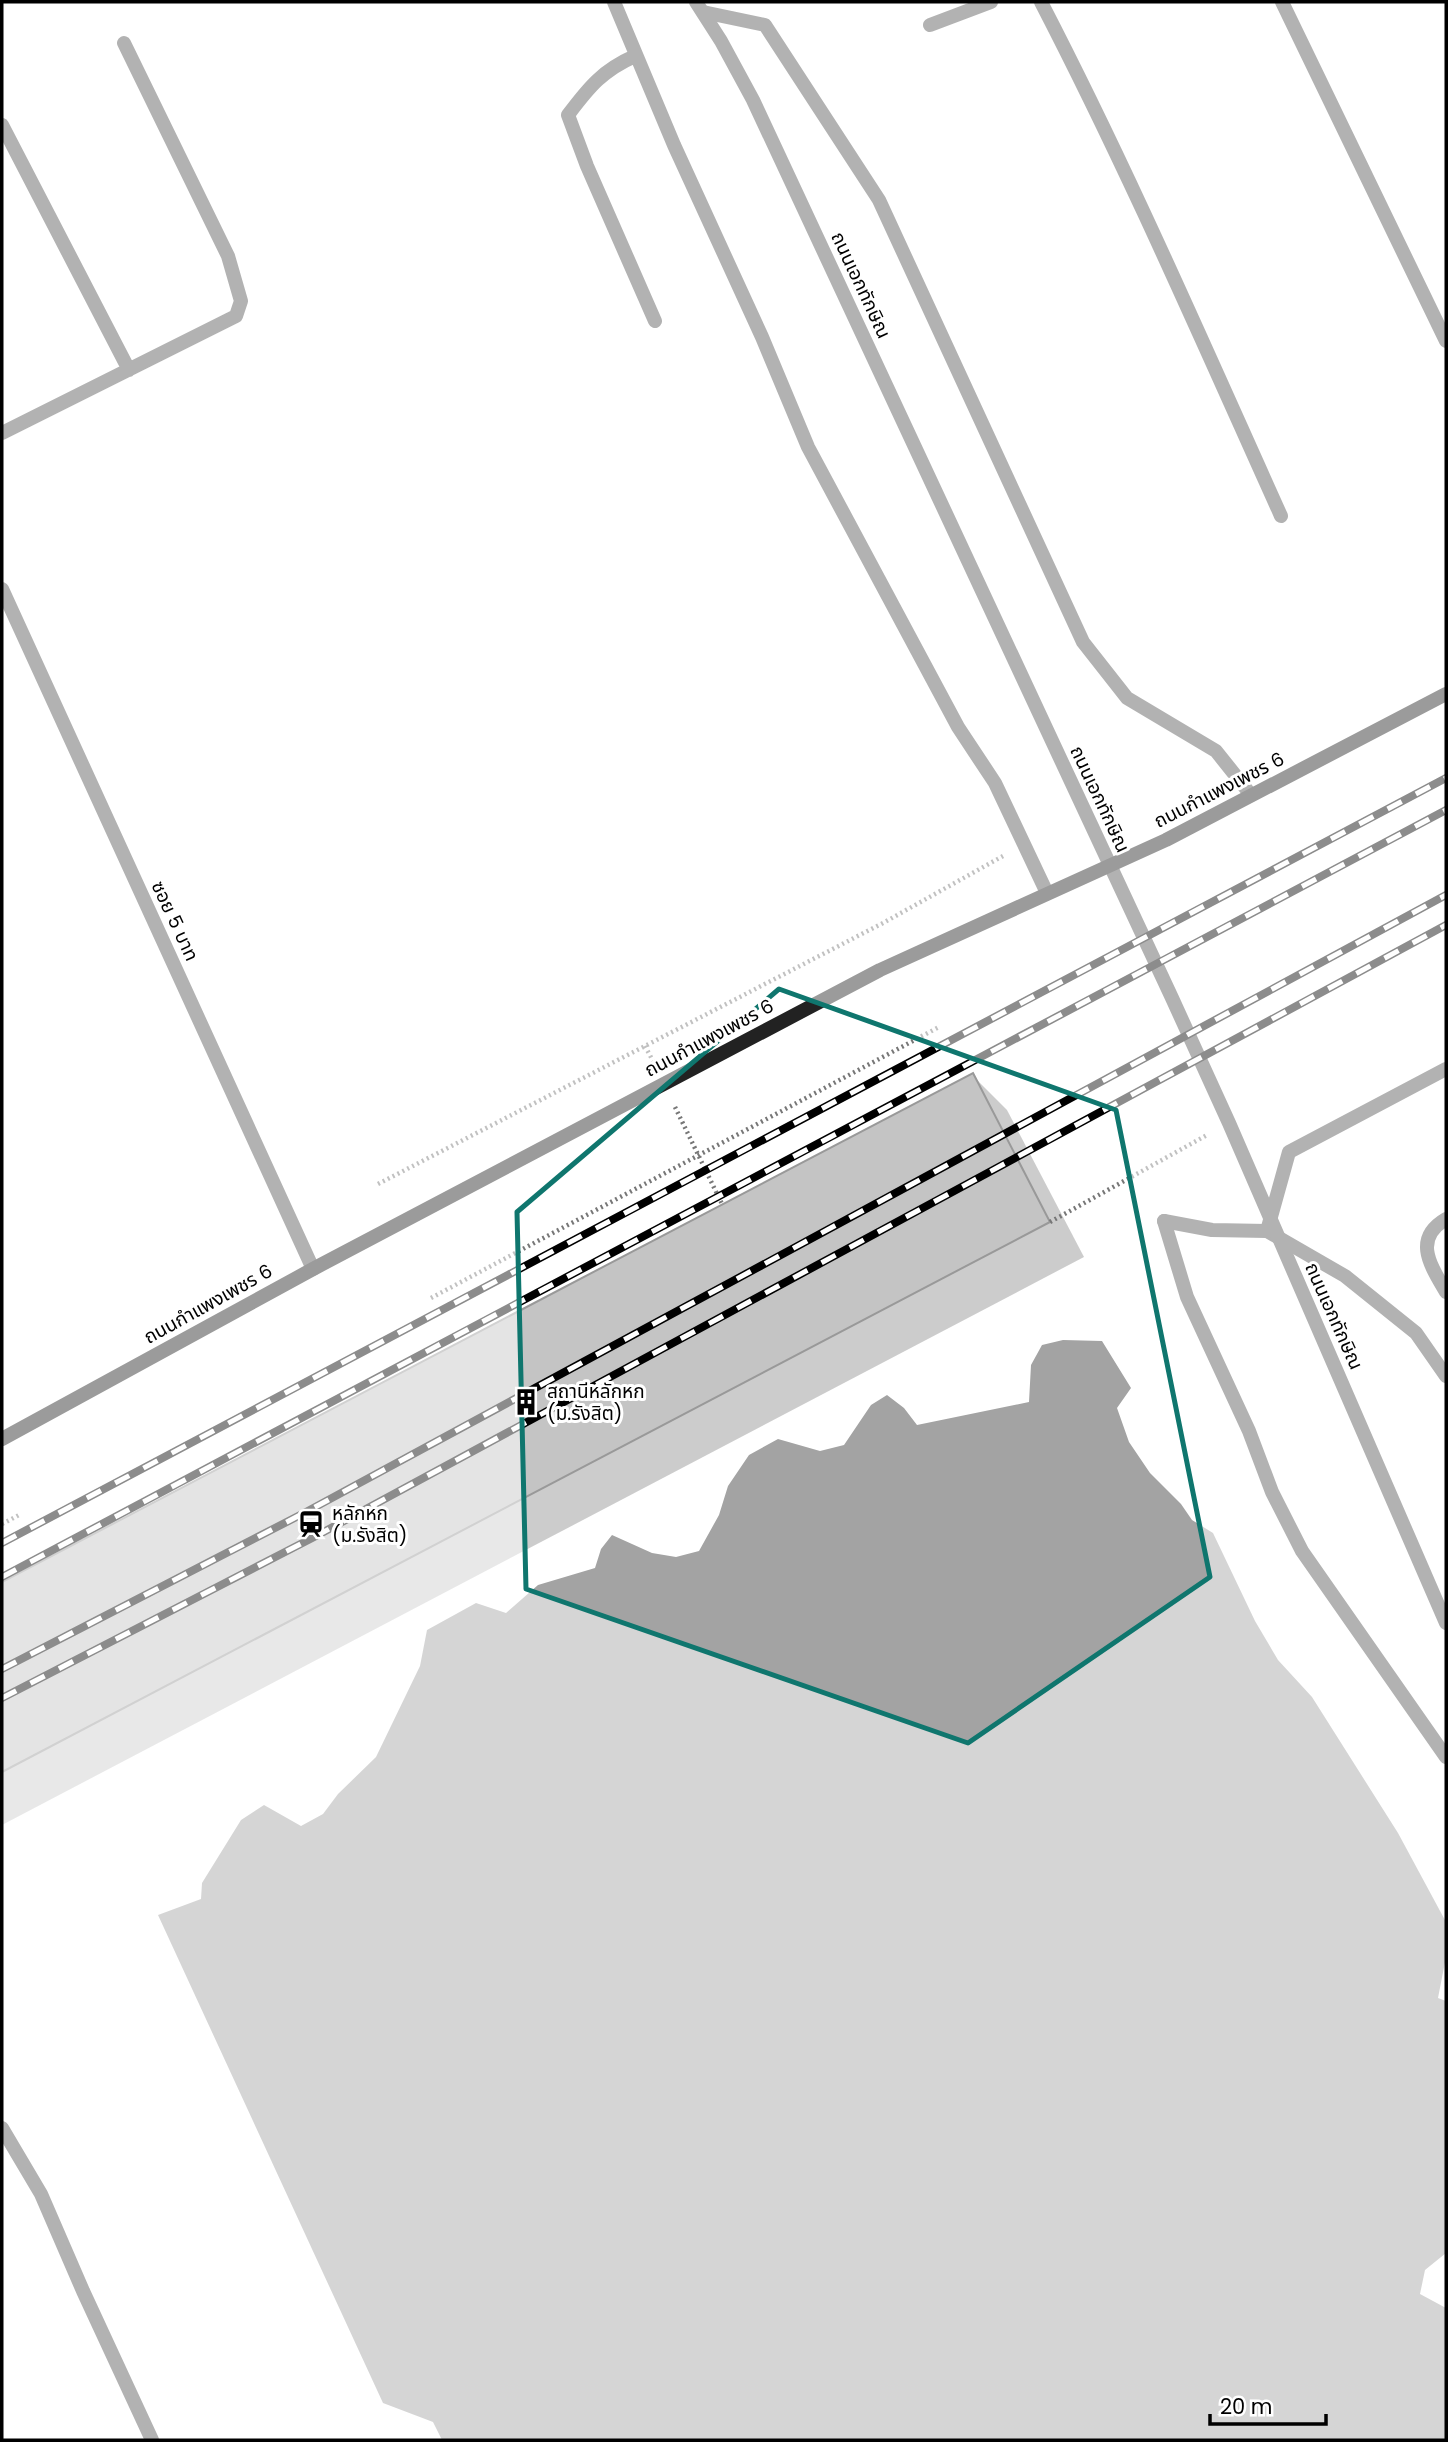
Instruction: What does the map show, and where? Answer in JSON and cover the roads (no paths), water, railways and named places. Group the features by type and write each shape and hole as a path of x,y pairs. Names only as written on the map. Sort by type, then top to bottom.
{"main road":[{"name":"ถนนกำแพงเพชร 6","path":"2,1439 313,1269 880,970 1166,839 1446,694"}],"street":[{"path":"614,2 635,56 762,337 808,447 958,727 995,783 1047,893"},
{"path":"930,25 991,2"},
{"path":"1041,2 1091,99 1281,516"},
{"path":"1282,2 1446,341"},
{"path":"700,7 765,25 879,200 1083,642 1127,698 1216,751 1251,795"},
{"name":"ถนนเอกทักษิณ","path":"700,7 753,100 1229,1123 1446,1623"},
{"path":"2,433 236,316 241,301 228,256 124,43"},
{"path":"635,56 613,65 588,89 568,115 587,166 655,321"},
{"path":"2,125 129,370"},
{"name":"ซอย 5 บาท","path":"2,589 313,1269"},
{"path":"1267,1231 1289,1153 1446,1069"},
{"path":"1446,1219 1436,1225 1426,1241 1429,1264 1446,1292"},
{"path":"1446,1376 1416,1333 1345,1276 1267,1231 1212,1230 1164,1221 1187,1297 1249,1431 1272,1492 1302,1551 1446,1757"},
{"path":"2,2128 41,2194 152,2440"}],"railway":[{"path":"2,1543 1446,778"},
{"path":"2,1577 1446,810"},
{"path":"2,1669 306,1512 1446,895"},
{"path":"2,1698 318,1535 1446,925"}],"place":[{"name":"สถานีหลักหก (ม.รังสิต)","path":"526,1402"},
{"name":"หลักหก (ม.รังสิต)","path":"311,1524"}]}
